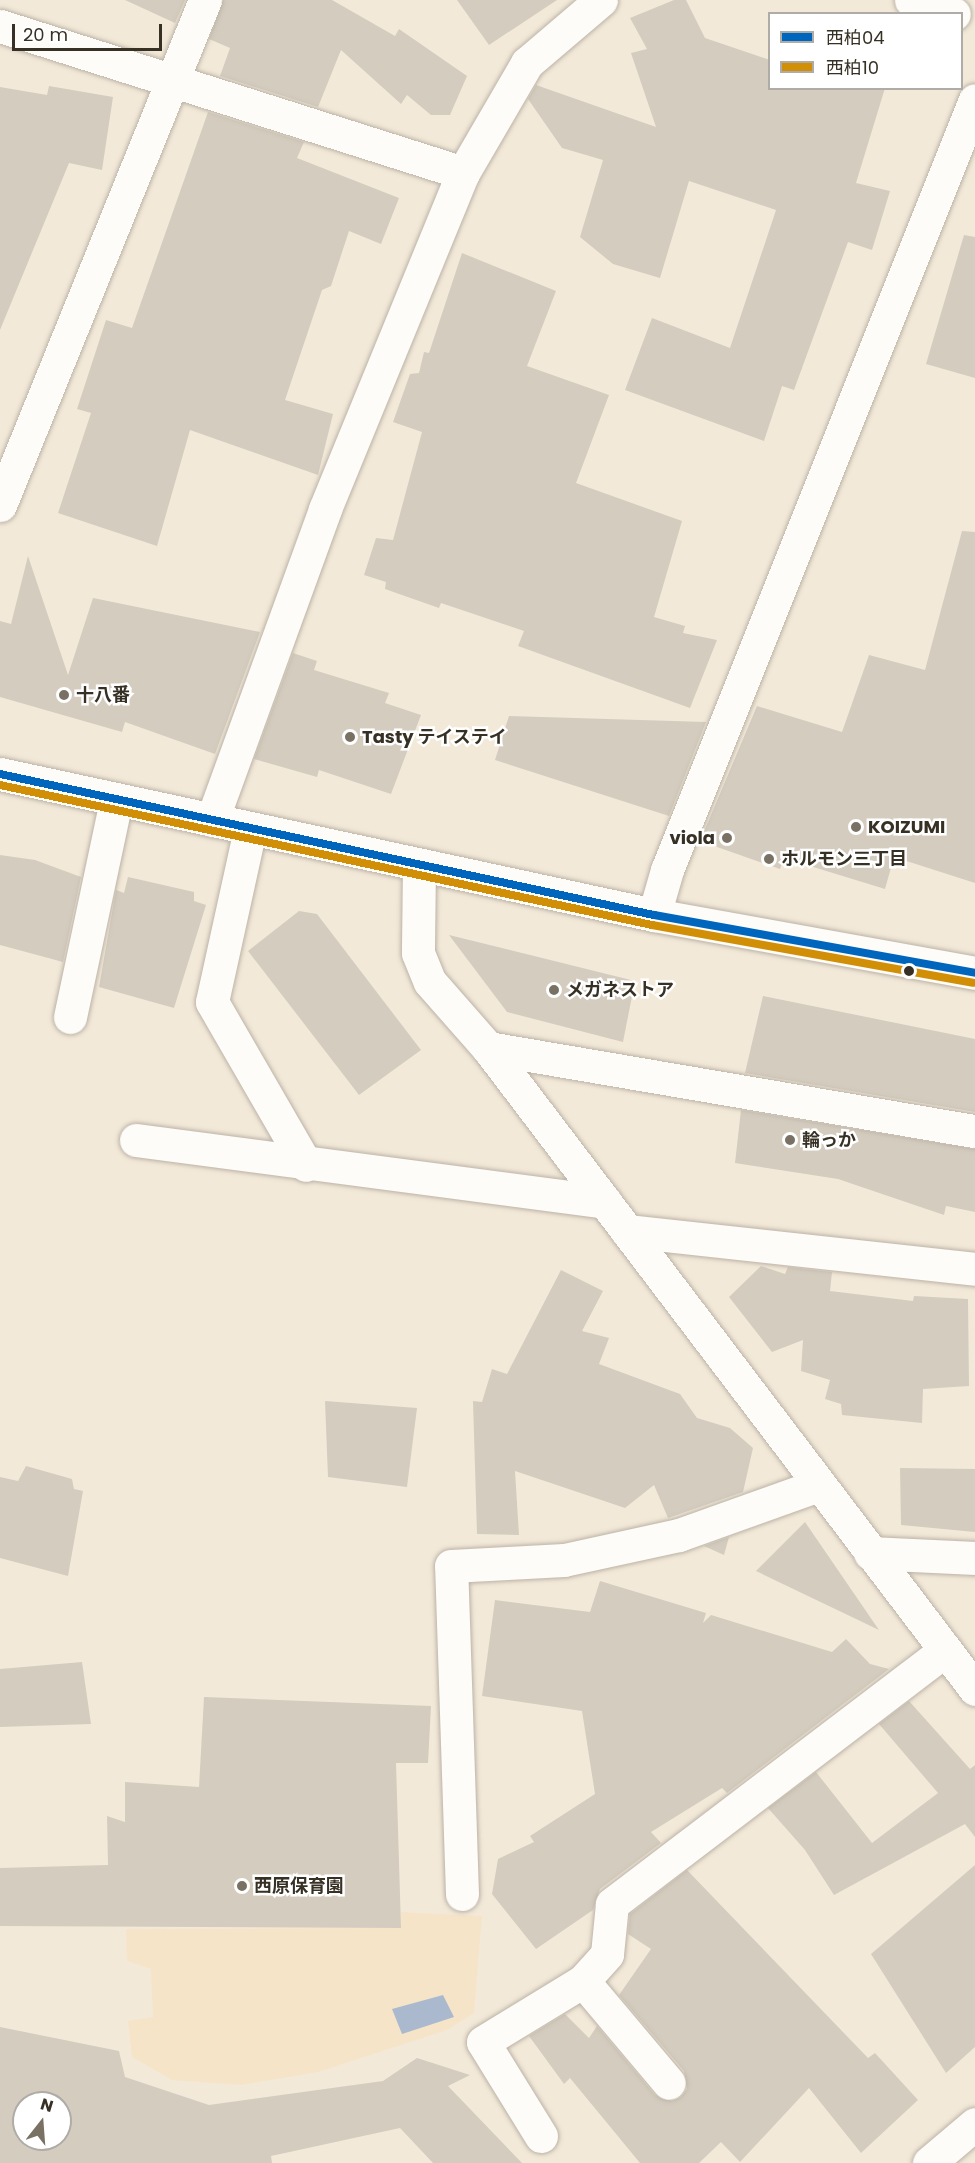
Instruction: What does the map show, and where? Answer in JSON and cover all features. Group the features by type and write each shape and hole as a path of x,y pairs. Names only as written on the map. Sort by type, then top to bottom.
{"street":[{"path":"0,505 168,81 205,0"},
{"path":"212,820 326,509 463,173 527,63 601,0"},
{"path":"911,0 948,12"},
{"path":"0,26 463,173"},
{"path":"654,915 667,870 975,100"},
{"path":"0,774 654,915 975,973"},
{"path":"70,1017 116,800"},
{"path":"250,829 212,1002 306,1165"},
{"path":"418,865 418,954 430,982 488,1048 975,1689"},
{"path":"488,1048 975,1131"},
{"path":"136,1140 306,1165 605,1202"},
{"path":"627,1231 975,1269"},
{"path":"462,1894 451,1566 564,1560 679,1535 819,1485"},
{"path":"870,1553 975,1558"},
{"path":"541,2136 483,2042 583,1981 607,1954 612,1904 944,1651"},
{"path":"583,1981 669,2083"},
{"path":"929,2163 975,2124"}],"shaded area":[{"path":"401,1912 482,1916 474,2013 447,2030 318,2072 241,2085 172,2080 132,2057 128,2021 153,2017 151,1969 127,1961 126,1929 401,1928"}],"water":[{"path":"443,1995 454,2017 402,2034 392,2009"}],"building":[{"path":"125,0 185,0 175,23"},
{"path":"223,0 332,0 395,36 399,29 467,76 450,115 431,115 407,95 401,104 341,50 318,107 220,76 230,48 209,39"},
{"path":"457,0 557,0 489,45"},
{"path":"674,0 686,0 705,38 768,59 768,90 884,90 856,183 890,191 872,250 848,242 794,390 782,386 764,441 625,390 652,318 730,348 776,210 689,181 660,278 613,264 580,237 603,160 562,148 528,99 536,85 656,127 631,53 647,49 630,18"},
{"path":"49,86 113,97 102,170 69,163 0,330 0,87 47,95"},
{"path":"208,112 304,142 297,158 399,198 381,244 349,231 331,286 322,290 285,400 333,414 318,475 190,430 157,546 58,513 91,413 77,409 106,320 132,328"},
{"path":"964,235 975,237 975,378 926,364"},
{"path":"462,253 556,291 527,366 609,395 576,483 682,521 654,617 685,626 683,633 717,640 690,708 518,646 524,631 441,603 439,608 385,589 386,582 364,575 376,538 393,540 422,432 393,422 410,374 419,373 424,352 429,353"},
{"path":"962,531 975,532 975,883 894,857 885,889 784,858 780,869 700,841 757,706 842,732 869,655 925,670"},
{"path":"28,556 68,675 93,598 260,632 215,754 125,722 122,732 0,697 0,621 11,624"},
{"path":"293,653 317,661 314,670 389,693 385,703 421,715 391,794 319,770 317,777 254,759"},
{"path":"509,716 706,722 669,816 495,760"},
{"path":"0,855 35,860 81,877 63,962 0,945"},
{"path":"128,877 194,892 194,901 206,905 174,1008 99,987 116,890 124,893"},
{"path":"299,911 317,914 421,1050 359,1095 248,951"},
{"path":"449,935 635,981 623,1042 507,1012"},
{"path":"763,996 975,1039 975,1112 745,1073"},
{"path":"741,1110 975,1149 975,1212 946,1206 944,1215 838,1179 735,1163"},
{"path":"761,1266 785,1274 788,1267 832,1272 830,1291 913,1301 914,1296 968,1299 969,1386 923,1389 922,1423 842,1415 841,1404 825,1399 830,1380 801,1371 803,1340 772,1352 729,1297"},
{"path":"561,1270 603,1291 582,1331 609,1338 599,1364 680,1394 697,1418 730,1428 753,1448 743,1492 668,1518 654,1485 625,1508 515,1471 519,1535 477,1534 473,1401 482,1402 492,1369 507,1374"},
{"path":"325,1401 417,1408 407,1487 328,1477"},
{"path":"26,1466 72,1479 74,1489 83,1491 68,1576 0,1558 0,1477 18,1481"},
{"path":"900,1468 975,1469 975,1532 901,1525"},
{"path":"805,1522 879,1630 756,1571"},
{"path":"729,1537 724,1555 704,1546"},
{"path":"600,1581 706,1613 703,1623 711,1615 832,1652 846,1639 870,1664 889,1669 727,1793 722,1788 651,1832 661,1843 600,1889 593,1910 536,1949 492,1894 498,1859 534,1842 530,1836 595,1794 582,1711 482,1696 495,1600 590,1612"},
{"path":"82,1662 91,1724 0,1727 0,1669"},
{"path":"204,1697 431,1706 428,1763 396,1763 401,1928 0,1926 0,1868 108,1865 107,1816 125,1822 125,1782 199,1787"},
{"path":"909,1701 970,1769 975,1765 975,1837 965,1824 834,1895 805,1850 768,1808 816,1772 872,1843 938,1793 879,1724"},
{"path":"975,1865 975,2047 946,2073 871,1954"},
{"path":"687,1870 868,2058 875,2053 918,2100 861,2153 809,2088 740,2162 721,2142 699,2163 640,2163 570,2078 564,2084 529,2036 565,2014 589,2038 597,2026 655,2095 672,2101 681,2097 687,2089 684,2071 619,1995 651,1949 628,1934 630,1914"},
{"path":"0,2027 119,2051 125,2077 209,2105 383,2081 417,2058 470,2075 448,2086 522,2163 433,2163 400,2128 271,2156 272,2163 0,2163"}],"transit line":[{"name":"西柏04","path":"0,774 654,915 975,973"},
{"name":"西柏10","path":"0,785 652,925 973,983"}],"place":[{"name":"十八番","path":"64,695"},
{"name":"Tasty テイステイ","path":"350,737"},
{"name":"KOIZUMI","path":"856,827"},
{"name":"viola","path":"727,838"},
{"name":"ホルモン三丁目","path":"769,859"},
{"name":"メガネストア","path":"554,990"},
{"name":"輪っか","path":"790,1140"},
{"name":"西原保育園","path":"242,1886"}]}
